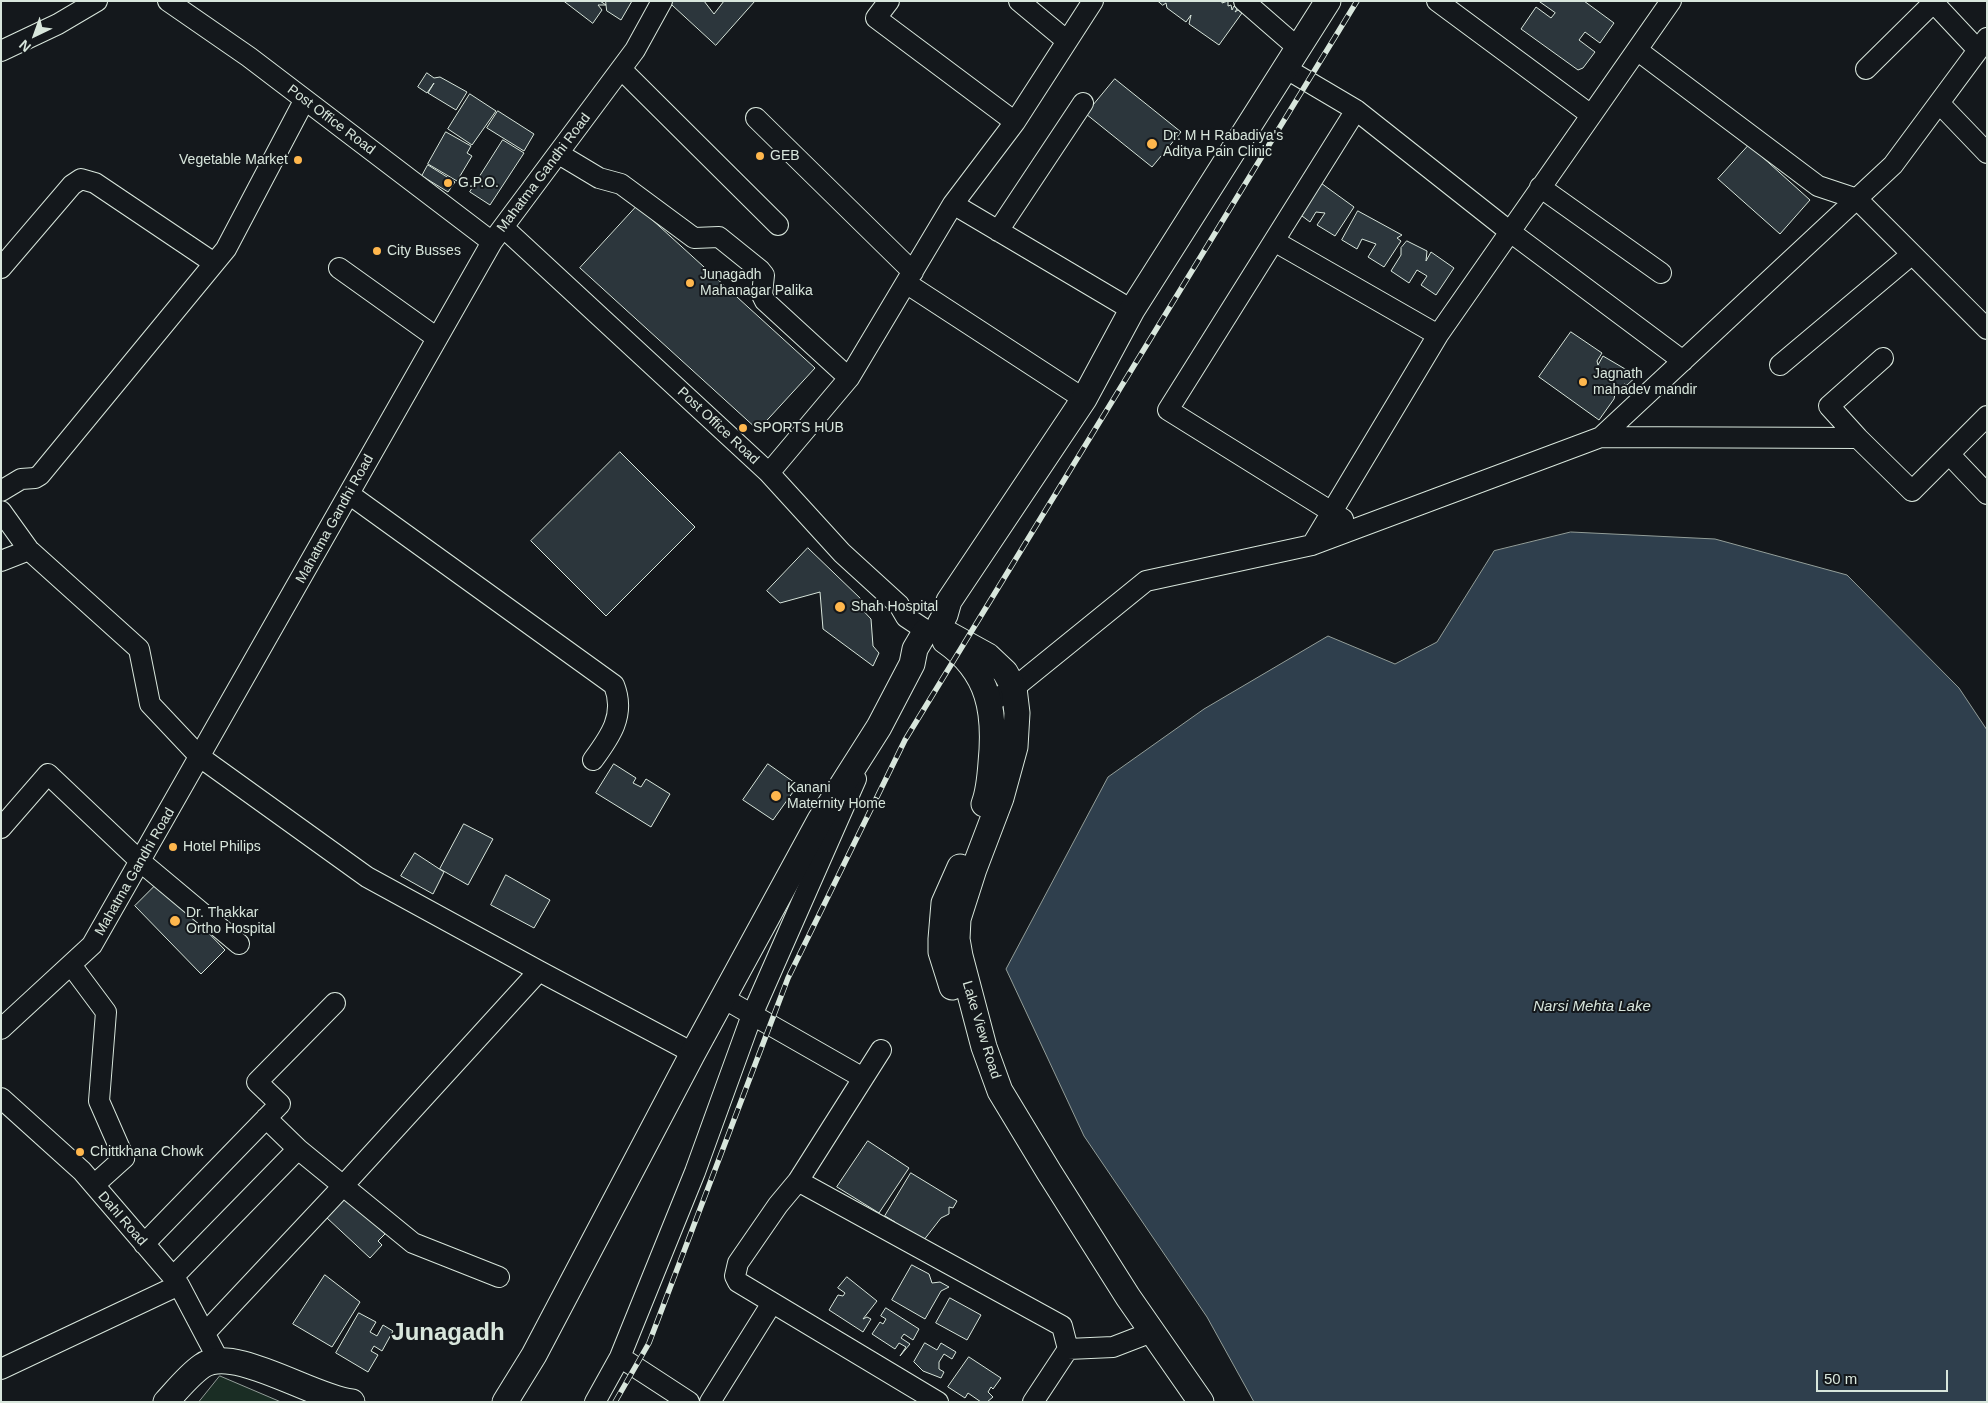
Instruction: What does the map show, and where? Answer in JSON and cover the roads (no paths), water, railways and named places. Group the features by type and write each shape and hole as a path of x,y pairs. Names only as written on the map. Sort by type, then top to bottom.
{"main road":[{"path":"505,1402 534,1355 693,1053 820,820 879,727 912,664 922,653 935,629 946,615 949,601 1084,399 1132,310 1328,1"},
{"path":"935,629 973,669 983,686 989,703"},
{"name":"Lake View Road","path":"935,629 988,656 1005,672 1014,688 1017,713 1015,747 1002,798 974,868 958,919 957,939 960,956 984,1047 1000,1091 1146,1335 1183,1402"},
{"name":"Lake View Road","path":"989,703 994,734 988,793 968,850 944,903 941,952 988,1100 1146,1335 1202,1402"},
{"path":"166,1402 202,1365 218,1359 236,1361 261,1369 309,1396 352,1402"}],"street":[{"path":"1,51 58,24 96,1"},
{"name":"Post Office Road","path":"168,1 249,57 304,101 498,235 769,473 842,553 899,605 912,607 935,629"},
{"name":"Mahatma Gandhi Road","path":"1,1029 92,945 436,338 498,235 635,50 662,1"},
{"path":"889,1 876,18 1015,122"},
{"path":"1019,1 1068,41"},
{"path":"769,473 849,378 954,204 1015,122 1093,1"},
{"path":"1244,1 1292,58 1509,232 1683,360"},
{"path":"1437,1 1591,115"},
{"path":"1312,545 1438,335 1671,1"},
{"path":"1601,437 1893,165 1982,44 1932,2 1866,69"},
{"path":"1637,50 1818,186 1857,199 1987,329"},
{"path":"621,69 778,225"},
{"path":"1,491 21,479 35,478 40,475 226,249 304,101"},
{"path":"1939,102 1987,153"},
{"path":"998,230 1083,103"},
{"path":"1356,110 1168,410 1358,528"},
{"path":"756,118 910,277 1084,399"},
{"path":"559,154 599,178 621,184 694,238 720,237 764,275 762,295 765,301 849,378"},
{"path":"1,268 72,185 81,179 95,183 214,263"},
{"path":"1540,187 1661,273"},
{"path":"954,204 1132,310"},
{"path":"1274,241 1438,335"},
{"path":"1780,365 1911,255"},
{"path":"339,268 436,338"},
{"path":"1882,358 1829,406 1858,438 1912,491 1987,416"},
{"path":"989,703 1014,688 1146,581 1312,545 1601,437 1858,438"},
{"path":"1949,454 1987,494"},
{"path":"349,494 614,685 619,698 618,716 607,741 593,760"},
{"path":"1,511 29,550 139,649 150,704 200,757 367,877 693,1053"},
{"path":"1,561 29,550"},
{"path":"596,1402 620,1357 695,1172 752,1015 879,727"},
{"path":"1,828 48,774 140,862 239,944"},
{"path":"71,965 106,1012 99,1101 124,1158 94,1185"},
{"path":"205,1333 343,1186 539,971"},
{"path":"723,998 863,1078"},
{"path":"144,1244 280,1104 257,1082 335,1002"},
{"path":"881,1050 798,1181 778,1205 738,1262 735,1276 738,1282 938,1402"},
{"name":"Dahl Road","path":"1,1098 82,1172 176,1281 218,1359"},
{"path":"266,1118 298,1149 413,1243 499,1277"},
{"path":"1,1369 176,1281 298,1149"},
{"path":"798,1181 1062,1326 1068,1349 1033,1402"},
{"path":"710,1402 772,1303"},
{"path":"1068,1349 1113,1347 1146,1335"},
{"path":"620,1357 689,1402"}],"water":[{"name":"Narsi Mehta Lake","path":"1571,532 1715,539 1847,575 1959,688 1987,730 1987,1402 1254,1402 1207,1317 1084,1136 1006,969 1108,777 1204,709 1328,636 1395,664 1437,642 1494,551"}],"railway":[{"path":"615,1402 649,1343 788,978 905,740 1357,1"}],"place":[{"name":"Dr. M H Rabadiya's Aditya Pain Clinic","path":"1152,144"},
{"name":"GEB","path":"760,156"},
{"name":"Vegetable Market","path":"298,160"},
{"name":"G.P.O.","path":"448,183"},
{"name":"City Busses","path":"377,251"},
{"name":"Junagadh Mahanagar Palika","path":"690,283"},
{"name":"Jagnath mahadev mandir","path":"1583,382"},
{"name":"SPORTS HUB","path":"743,428"},
{"name":"Shah Hospital","path":"840,607"},
{"name":"Kanani Maternity Home","path":"776,796"},
{"name":"Hotel Philips","path":"173,847"},
{"name":"Dr. Thakkar Ortho Hospital","path":"175,921"},
{"name":"Chittkhana Chowk","path":"80,1152"}],"district":[{"name":"Junagadh","path":"448,1333"}]}
